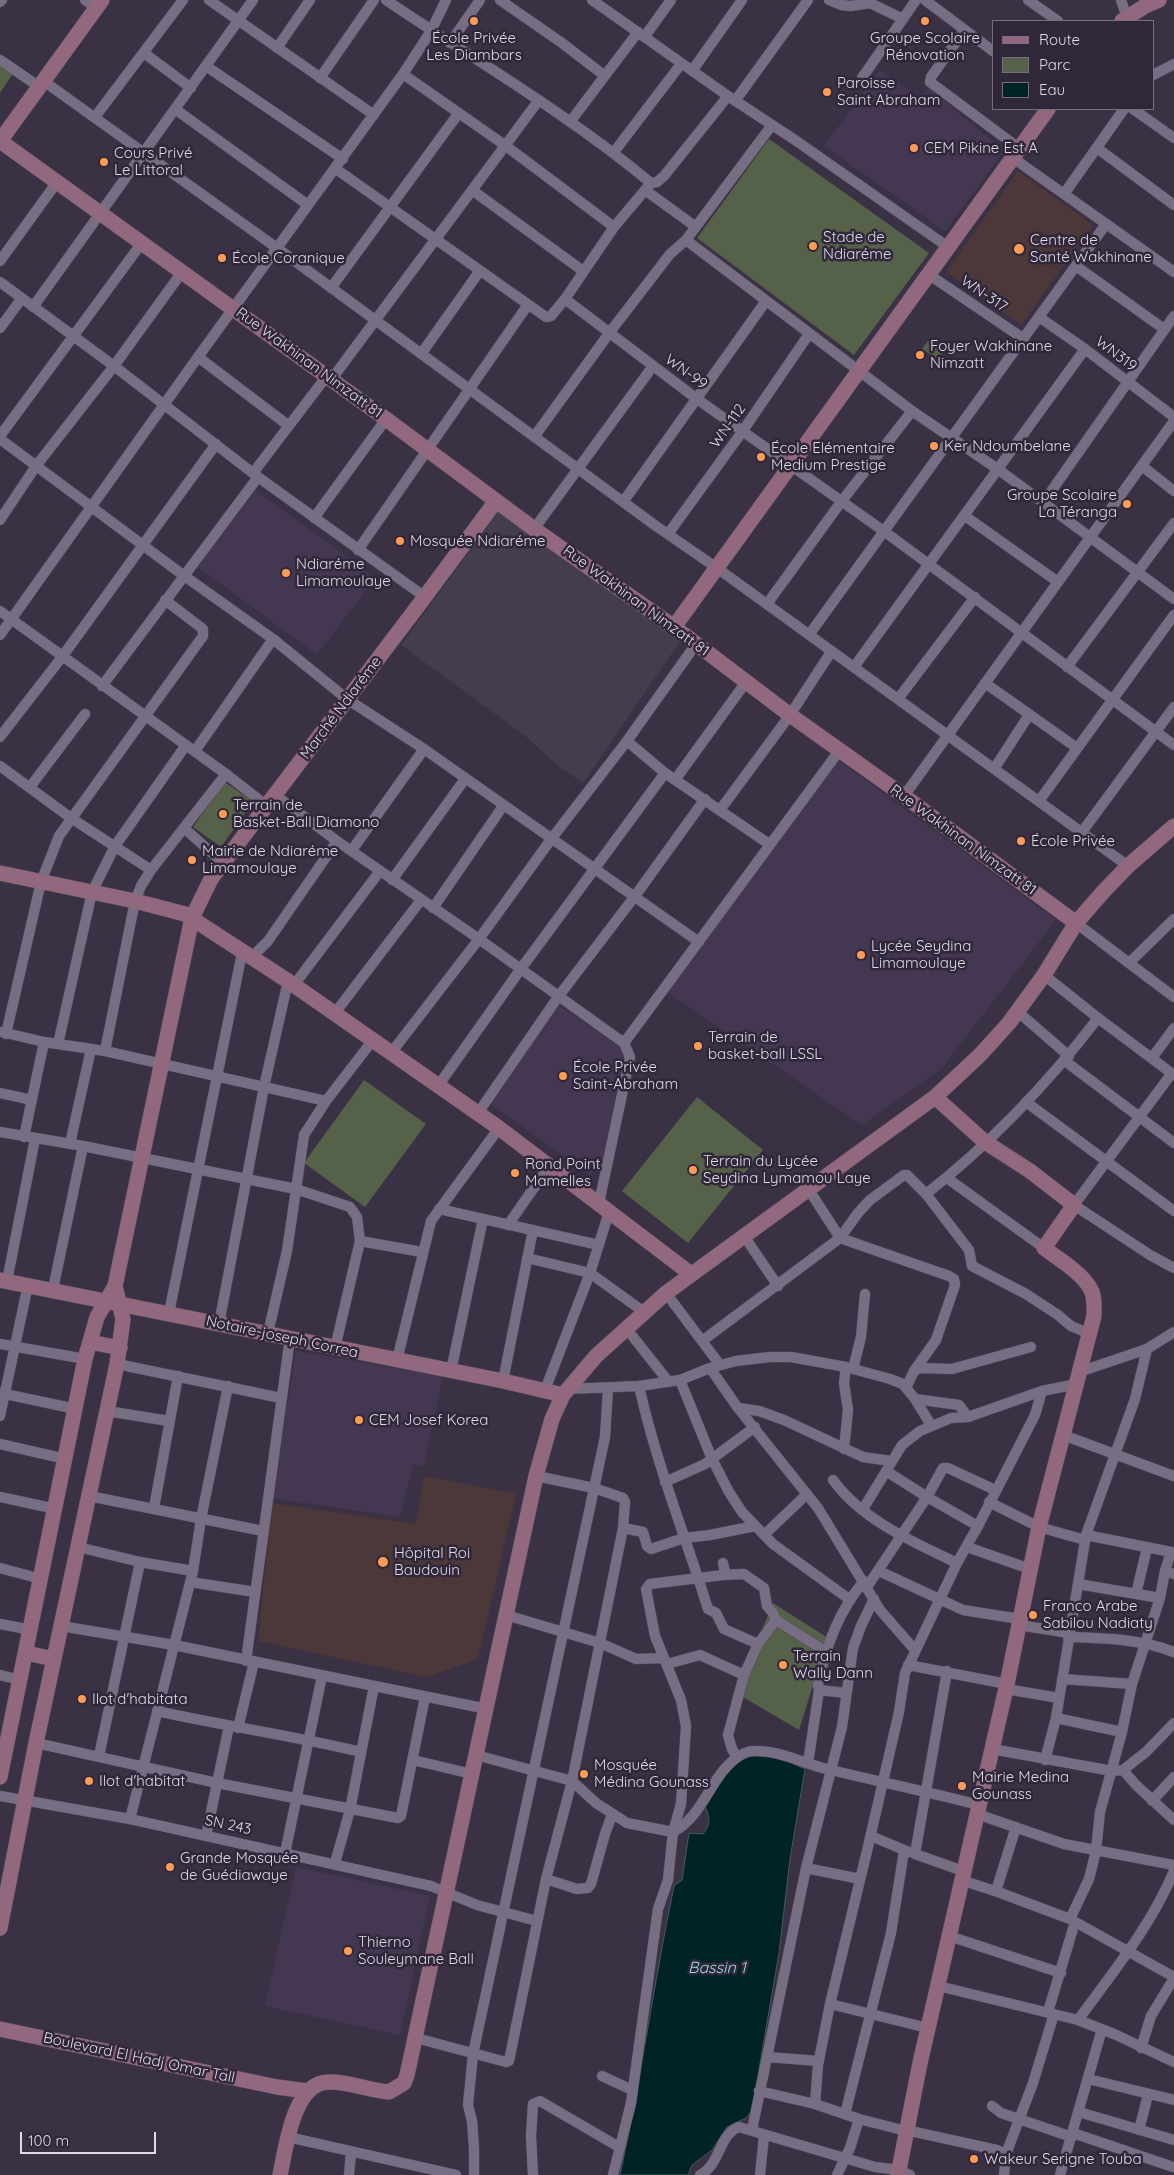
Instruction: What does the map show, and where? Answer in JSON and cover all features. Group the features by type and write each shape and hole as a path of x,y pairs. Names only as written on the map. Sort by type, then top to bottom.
{"street":[{"path":"95,117 183,0"},
{"path":"209,0 374,114"},
{"path":"34,306 253,0"},
{"path":"278,48 310,0"},
{"path":"320,78 374,0"},
{"path":"386,0 614,152 648,187 696,226"},
{"path":"0,635 403,74 431,31 446,0"},
{"path":"450,43 480,0"},
{"path":"500,0 562,43 605,76"},
{"path":"593,0 681,64 948,248"},
{"path":"570,122 605,76 671,0"},
{"path":"692,70 742,0"},
{"path":"336,169 527,306 544,317 548,317 564,299 614,228 648,187 664,176 731,98 808,0"},
{"path":"829,0 841,5 851,6 870,3 903,19"},
{"path":"862,78 916,0"},
{"path":"925,0 992,50"},
{"path":"1028,0 1057,20"},
{"path":"1121,0 1124,20 1145,6 1159,0"},
{"path":"0,141 94,3"},
{"path":"964,31 931,76 930,82 1064,194 1174,272"},
{"path":"144,53 191,88"},
{"path":"0,60 95,117 623,502 1128,866"},
{"path":"614,152 681,64"},
{"path":"1154,74 1174,64"},
{"path":"206,66 343,159"},
{"path":"403,74 506,146 614,228"},
{"path":"102,686 256,475 289,426 375,320 506,146 538,100"},
{"path":"175,109 308,205"},
{"path":"674,627 1047,110"},
{"path":"1064,194 1123,110"},
{"path":"1135,110 1172,134"},
{"path":"331,288 458,114"},
{"path":"534,437 610,332 670,254 686,240 772,125"},
{"name":"Rue Wakhinan Nimzatt 81","path":"0,141 386,419 534,529 674,627 790,715 904,796 1076,924"},
{"path":"1097,148 1174,205"},
{"path":"0,261 58,182"},
{"path":"472,190 582,272"},
{"path":"810,636 1106,224"},
{"path":"686,240 912,411 999,470 1174,599"},
{"path":"141,244 0,438 183,575 274,639 347,699 424,749 699,942"},
{"path":"1076,266 1164,329"},
{"path":"0,520 36,466 114,366 182,272"},
{"path":"421,354 479,272"},
{"name":"WN-317","path":"928,274 1024,339"},
{"path":"0,282 314,518 425,597"},
{"path":"0,328 22,298"},
{"name":"WN-99","path":"564,299 742,432 792,465 975,597 1112,701 1174,745"},
{"path":"623,502 766,301"},
{"path":"358,550 426,449 527,306"},
{"path":"1043,503 1174,316"},
{"name":"WN319","path":"1039,317 1085,349 1174,419"},
{"name":"WN-112","path":"668,534 810,334"},
{"path":"854,667 999,470 1085,349"},
{"path":"198,357 289,426"},
{"path":"534,529 653,366"},
{"path":"767,604 841,502 912,411"},
{"path":"314,518 386,419"},
{"path":"904,796 1174,419"},
{"path":"0,737 62,656 216,444"},
{"path":"1142,466 1174,491"},
{"name":"Marché Ndiaréme","path":"115,1286 192,918 206,888 496,500"},
{"path":"965,516 1058,582"},
{"path":"1067,667 1174,523"},
{"path":"898,699 975,597"},
{"path":"165,600 203,629 204,634 71,818 53,850 41,882 3,1033 44,1042 105,1051 326,1101"},
{"path":"0,611 226,774 352,850 624,1043 630,1057 599,1245 545,1390"},
{"path":"1039,802 1076,748 1174,615"},
{"path":"195,751 274,639"},
{"path":"391,1053 627,741 696,644"},
{"path":"720,810 790,715 832,652"},
{"path":"675,780 746,682"},
{"path":"985,683 1076,748"},
{"path":"1082,832 1174,707"},
{"path":"30,787 85,714"},
{"path":"994,769 1029,715"},
{"path":"627,741 665,773 769,844"},
{"path":"58,1044 92,892 115,846 186,745"},
{"path":"352,850 424,749"},
{"path":"624,1043 839,751"},
{"path":"0,766 71,818 151,870"},
{"path":"438,1086 520,970 665,773"},
{"path":"105,1051 135,901 141,886 151,870 226,774"},
{"path":"392,880 465,779"},
{"path":"478,1113 558,997 705,800"},
{"path":"433,908 503,806"},
{"path":"184,828 223,863"},
{"path":"280,2175 288,2137 295,2116 307,2091 317,2084 328,2082 358,2086 379,2092 389,2092 404,2083 407,2075 536,1476 552,1419 565,1392 596,1356 666,1293 935,1097 980,1055 1018,1011 1044,975 1076,924 1128,866 1172,831"},
{"path":"169,1313 219,1076 247,955 268,941 337,841"},
{"path":"219,1324 264,1087 291,983 380,871"},
{"path":"0,873 135,901 180,912 192,918 291,983 478,1113 691,1274"},
{"path":"335,1013 421,900"},
{"path":"1130,962 1174,918"},
{"path":"1076,924 1130,962 1174,997"},
{"path":"1044,975 1173,1074 1074,1205 1044,1248"},
{"path":"1018,1011 1067,1059 1174,1143"},
{"path":"926,1194 947,1178 1026,1102 1067,1059 1098,1018"},
{"path":"1152,1058 1174,1028"},
{"path":"268,1333 287,1251 306,1128 373,1040"},
{"path":"4,1280 30,1138 32,1100 44,1042"},
{"path":"70,1144 91,1049"},
{"path":"0,1093 32,1100"},
{"path":"935,1097 985,1142 1030,1171 1074,1205 1150,1255 1174,1268"},
{"path":"1026,1102 1174,1211"},
{"path":"397,1360 431,1221 499,1128"},
{"path":"0,1132 143,1157 247,1178 296,1189 350,1207 356,1217 360,1241 335,1348"},
{"path":"53,1289 83,1146"},
{"path":"508,1225 549,1166"},
{"path":"702,1341 840,1238 870,1200 904,1175 911,1176 971,1253 971,1264 974,1267 1026,1294 1071,1326 1090,1334"},
{"path":"700,2175 714,2163 731,2131 739,2127 752,2130 764,2136 902,2173 906,2131 962,1876 1007,1687 1038,1527 1094,1316 1094,1301 1090,1288 1072,1270 947,1178"},
{"path":"809,1190 840,1238 954,1279 954,1285 936,1340 914,1371 906,1388"},
{"path":"439,1209 599,1245"},
{"path":"451,1371 483,1219"},
{"path":"503,1381 533,1230"},
{"path":"744,1236 778,1286"},
{"path":"360,1241 422,1252"},
{"path":"527,1258 590,1273 644,1312"},
{"name":"Notaire-joseph Correa","path":"4,1280 545,1390 565,1392"},
{"path":"0,1416 3,1394 28,1285"},
{"path":"0,1777 4,1738 21,1680 85,1359 97,1317 115,1286"},
{"path":"0,1928 36,1743 120,1348 121,1304 115,1286"},
{"path":"666,1293 702,1341 738,1408 807,1494 880,1610 915,1650"},
{"path":"844,1449 848,1410 844,1383 861,1336 865,1294"},
{"path":"626,1328 668,1381"},
{"path":"863,1509 890,1461 902,1445 931,1425 951,1418 968,1416 1078,1378 1147,1348 1174,1332"},
{"path":"206,1836 217,1783 234,1727 250,1662 255,1592 290,1338"},
{"path":"90,1342 120,1348"},
{"path":"0,1344 85,1359"},
{"path":"914,1371 920,1368 952,1369 1031,1347"},
{"path":"1045,1760 1056,1718 1085,1537 1135,1399 1147,1348"},
{"path":"565,1392 639,1386 680,1380 715,1367 770,1357 799,1358 850,1368 897,1381 915,1399 931,1425"},
{"path":"117,1364 281,1398"},
{"path":"154,1508 178,1376"},
{"path":"680,1380 712,1459 734,1501 755,1526 783,1552 818,1575 849,1599"},
{"path":"130,1819 145,1767 190,1582 228,1386"},
{"path":"639,1386 665,1482 708,1609 716,1613 722,1627 758,1644"},
{"path":"474,2175 472,2121 468,2104 473,2054 605,1437 608,1389"},
{"path":"815,2104 819,2061 830,2004 871,1836 908,1665 957,1563 1035,1415 1042,1390"},
{"path":"3,1394 76,1409"},
{"path":"915,1399 959,1405 968,1416"},
{"path":"738,1408 759,1411 784,1420 871,1460 890,1461"},
{"path":"107,1411 169,1421"},
{"path":"665,1482 712,1459 755,1428"},
{"path":"1063,1435 1174,1475"},
{"path":"0,1444 66,1459"},
{"path":"808,1763 825,1651 849,1599 879,1571 927,1497 943,1468 948,1468 995,1490"},
{"path":"886,1471 978,1526"},
{"path":"416,2038 473,2054 506,2062 509,2061 546,1879 572,1781 623,1528 625,1500 594,1488 536,1476"},
{"path":"833,1480 845,1497 901,1537 957,1563"},
{"path":"764,1535 807,1494"},
{"path":"89,1496 263,1531"},
{"path":"0,1497 56,1509"},
{"path":"989,1502 1038,1527 1173,1552 1170,1573 1132,1684 1122,1732 1100,1812 1096,1851 1089,1879 1073,1920 1051,2013 1020,2119 1006,2154 1004,2175"},
{"path":"623,1528 643,1532 647,1546 651,1548 684,1538 710,1536 755,1526"},
{"path":"78,1547 140,1562 192,1571"},
{"path":"967,1547 1030,1569"},
{"path":"1136,1594 1147,1548"},
{"path":"99,1756 140,1562"},
{"path":"723,1563 723,1576"},
{"path":"0,1568 42,1579"},
{"path":"879,1571 940,1600 971,1612 1069,1635 1146,1643 1174,1652"},
{"path":"613,2175 631,2102 658,1910 668,1880 673,1832 682,1793 682,1762 686,1726 681,1700 653,1627 646,1586 744,1574 764,1588 767,1606 776,1620 825,1651"},
{"path":"190,1582 255,1592"},
{"path":"1078,1584 1160,1598"},
{"path":"752,2130 806,1868 842,1726 853,1648 874,1599"},
{"path":"506,1615 600,1643 636,1659 666,1661 700,1655 744,1675"},
{"path":"738,1757 732,1749 728,1735 744,1675 758,1644 776,1620"},
{"path":"0,1624 31,1630"},
{"path":"61,1626 174,1645 487,1709"},
{"path":"26,1653 54,1659"},
{"path":"908,1665 947,1671 1059,1698"},
{"path":"915,1854 947,1671"},
{"path":"0,1675 21,1680"},
{"path":"285,1853 322,1676"},
{"path":"1062,1679 1132,1684"},
{"path":"336,1864 350,1810 374,1686"},
{"path":"819,1690 846,1693"},
{"path":"36,1743 217,1783 350,1810 400,1817 425,1697"},
{"path":"158,1711 234,1727 309,1739 361,1752"},
{"path":"1056,1718 1122,1732"},
{"path":"992,1749 1112,1771 1122,1770 1146,1752 1174,1723"},
{"path":"476,1755 572,1781 612,1815 636,1826 673,1832 684,1825 703,1803 720,1774 738,1757 754,1751 778,1754 830,1770 927,1791 978,1809 1016,1828 1064,1844 1174,1865"},
{"path":"413,1760 472,1774"},
{"path":"1122,1770 1152,1801 1174,1820"},
{"path":"1152,1801 1174,1777"},
{"name":"SN 243","path":"0,1796 130,1819 431,1886 469,1902 537,1921"},
{"path":"546,1879 577,1889 588,1888 594,1875 612,1815"},
{"path":"996,1891 1016,1828"},
{"path":"871,1836 996,1891 1073,1920 1174,1977 1151,2016 1141,2048"},
{"path":"845,2114 891,1933 904,1851"},
{"path":"806,1868 860,1879"},
{"path":"1078,2020 1128,1951 1163,1898 1174,1871"},
{"path":"949,1936 1061,1973"},
{"path":"938,1986 1078,2020 1174,2062"},
{"path":"830,2004 928,2028"},
{"name":"Boulevard El Hadj Omar Tall","path":"0,2029 277,2087 307,2091"},
{"path":"1060,2175 1102,2029"},
{"path":"767,2057 819,2061"},
{"path":"602,2076 632,2090"},
{"path":"1088,2079 1174,2100"},
{"path":"277,2087 286,2096 295,2116"},
{"path":"760,2091 815,2104 859,2119 996,2150 1006,2154"},
{"path":"1139,2130 1148,2095"},
{"path":"533,2175 531,2126 533,2104 536,2102 540,2101 619,2147"},
{"path":"992,2106 1001,2113 1173,2167"},
{"path":"1079,2112 1174,2140"},
{"path":"837,2175 850,2148 859,2119"},
{"path":"760,2175 764,2136"},
{"path":"288,2137 437,2173 456,2175"},
{"path":"349,2175 351,2153"}],"shaded area":[{"name":"CEM Pikine Est A","path":"880,70 919,98 929,88 1004,151 945,231 824,146"},
{"name":"Centre de Santé Wakhinane","path":"1018,171 1093,225 1021,325 946,272"},
{"name":"Ndiaréme Limamoulaye","path":"256,490 375,578 317,655 198,567"},
{"path":"502,507 683,637 583,783 556,764 524,735 401,645"},
{"name":"Lycée Seydina Limamoulaye","path":"838,760 1056,920 941,1069 862,1125 666,991"},
{"name":"École Privée Saint-Abraham","path":"559,1005 625,1050 600,1172 593,1171 591,1176 488,1102"},
{"name":"CEM Josef Korea","path":"296,1351 443,1376 424,1466 413,1464 400,1517 272,1498"},
{"name":"Hôpital Roi Baudouin","path":"424,1476 516,1494 478,1659 426,1677 258,1641 272,1503 416,1524"},
{"name":"Thierno Souleymane Ball","path":"296,1867 430,1896 400,2035 265,2006"}],"green space":[{"path":"0,63 14,72 0,93"},
{"name":"Stade de Ndiaréme","path":"769,139 929,253 854,355 697,238"},
{"path":"928,341 943,352 938,359 922,349"},
{"name":"Terrain de Basket-Ball Diamono","path":"225,782 253,802 221,847 193,827"},
{"path":"364,1080 426,1124 365,1207 304,1163"},
{"name":"Terrain du Lycée Seydina Lymamou Laye","path":"697,1097 763,1150 688,1243 622,1191"},
{"name":"Terrain Wally Dann","path":"773,1603 828,1638 799,1730 736,1693"}],"water":[{"name":"Bassin 1","path":"746,1755 778,1757 805,1769 790,1859 779,1953 752,2110 746,2118 727,2127 712,2150 692,2165 688,2175 620,2175 674,1886 682,1880 689,1833 703,1834 706,1830 709,1820 705,1805 718,1782"}],"place":[{"name":"École Privée Les Diambars","path":"474,21"},
{"name":"Groupe Scolaire Rénovation","path":"925,21"},
{"name":"Paroisse Saint Abraham","path":"827,92"},
{"name":"CEM Pikine Est A","path":"914,148"},
{"name":"Cours Privé Le Littoral","path":"104,162"},
{"name":"Stade de Ndiaréme","path":"813,246"},
{"name":"Centre de Santé Wakhinane","path":"1019,249"},
{"name":"École Coranique","path":"222,258"},
{"name":"Foyer Wakhinane Nimzatt","path":"920,355"},
{"name":"Ker Ndoumbelane","path":"934,446"},
{"name":"École Elémentaire Medium Prestige","path":"761,457"},
{"name":"Groupe Scolaire La Téranga","path":"1127,504"},
{"name":"Mosquée Ndiaréme","path":"400,541"},
{"name":"Ndiaréme Limamoulaye","path":"286,573"},
{"name":"Terrain de Basket-Ball Diamono","path":"223,814"},
{"name":"École Privée","path":"1021,841"},
{"name":"Mairie de Ndiaréme Limamoulaye","path":"192,860"},
{"name":"Lycée Seydina Limamoulaye","path":"861,955"},
{"name":"Terrain de basket-ball LSSL","path":"698,1046"},
{"name":"École Privée Saint-Abraham","path":"563,1076"},
{"name":"Terrain du Lycée Seydina Lymamou Laye","path":"693,1170"},
{"name":"Rond Point Mamelles","path":"515,1173"},
{"name":"CEM Josef Korea","path":"359,1420"},
{"name":"Hôpital Roi Baudouin","path":"383,1562"},
{"name":"Franco Arabe Sabilou Nadiaty","path":"1033,1615"},
{"name":"Terrain Wally Dann","path":"783,1665"},
{"name":"Ilot d'habitata","path":"82,1699"},
{"name":"Mosquée Médina Gounass","path":"584,1774"},
{"name":"Ilot d'habitat","path":"89,1781"},
{"name":"Mairie Medina Gounass","path":"962,1786"},
{"name":"Grande Mosquée de Guédiawaye","path":"170,1867"},
{"name":"Thierno Souleymane Ball","path":"348,1951"},
{"name":"Wakeur Serigne Touba","path":"974,2159"}]}
